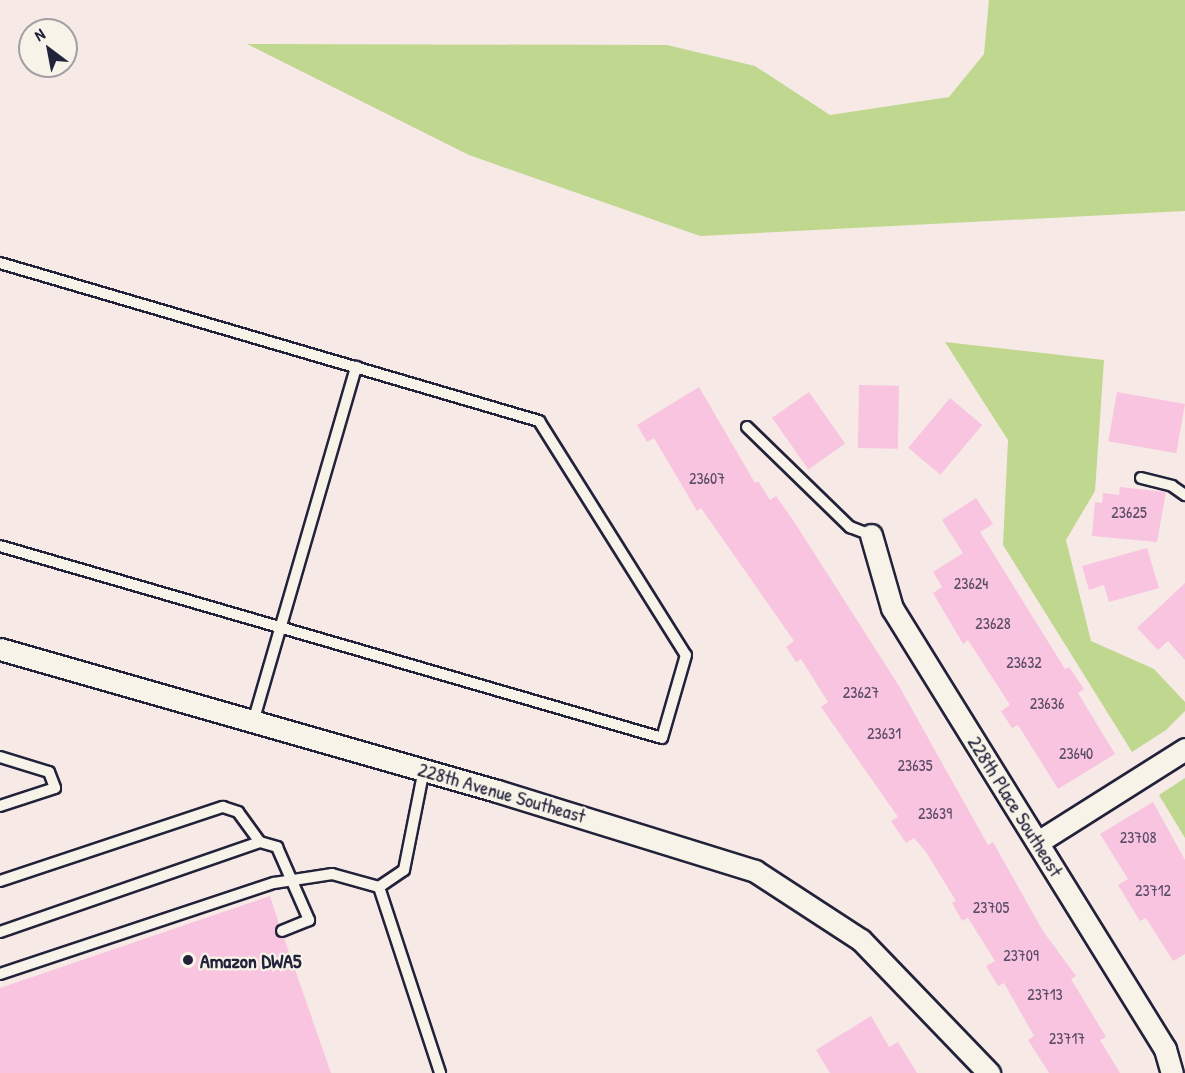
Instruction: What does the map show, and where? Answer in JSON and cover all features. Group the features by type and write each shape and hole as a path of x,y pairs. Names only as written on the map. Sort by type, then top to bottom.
{"street":[{"name":"228th Place Southeast","path":"871,535 892,608 1165,1049 1172,1073"},
{"name":"228th Avenue Southeast","path":"0,649 424,769 755,871 861,940 989,1073"},
{"path":"1038,842 1185,749"},
{"name":"228th Avenue Southeast","path":"950,1034 973,1073"}],"lane":[{"path":"0,263 539,421 686,655 662,738 0,546"},
{"path":"253,722 277,627 356,367"},
{"path":"747,427 850,527 871,535"},
{"path":"1142,478 1172,486 1185,495"},
{"path":"0,757 49,772 55,788 0,806"},
{"path":"0,974 274,883 296,883 332,874 379,887 404,870 424,769"},
{"path":"0,881 223,807 238,812 260,842"},
{"path":"0,932 260,842 278,847 296,883 309,920 282,931"},
{"path":"379,887 440,1073"}],"green space":[{"path":"989,0 1185,0 1185,211 700,236 469,155 247,44 667,45 755,66 830,115 949,97 984,54"},
{"path":"945,342 1104,360 1095,491 1066,540 1091,641 1154,669 1185,702 1185,711 1166,730 1132,752 1003,545 1008,440"},
{"path":"1185,778 1185,838 1159,795"}],"building":[{"path":"859,385 899,386 898,449 858,448"},
{"path":"699,387 755,483 758,481 770,500 776,496 899,686 988,845 993,842 1043,931 1076,976 1071,979 1106,1037 1100,1040 1120,1073 1049,1073 1028,1040 1034,1036 1004,983 998,986 986,966 995,961 968,918 962,921 952,903 956,901 926,852 914,838 906,843 891,821 898,817 821,707 828,702 801,659 796,662 786,647 794,641 701,508 697,511 654,438 647,442 637,425"},
{"path":"809,392 845,444 808,469 772,418"},
{"path":"1117,392 1185,404 1176,453 1108,441"},
{"path":"950,398 982,425 940,475 908,448"},
{"path":"1120,487 1166,492 1157,542 1092,536 1095,502 1102,503 1103,493 1119,495"},
{"path":"976,498 993,524 980,532 1065,669 1069,667 1084,689 1078,693 1115,754 1058,789 1018,725 1012,728 1001,711 1010,705 968,640 963,644 933,593 942,587 933,572 963,553 942,520"},
{"path":"1147,548 1159,588 1109,602 1104,585 1089,590 1082,566"},
{"path":"1185,583 1185,660 1168,641 1158,650 1137,628"},
{"path":"1153,802 1185,860 1185,954 1173,961 1146,918 1140,921 1118,885 1128,879 1100,834"},
{"name":"Amazon DWA5","path":"270,896 279,924 275,933 284,938 331,1073 0,1073 0,988"},
{"path":"871,1016 889,1047 898,1042 917,1073 830,1073 816,1050"}],"place":[{"name":"Amazon DWA5","path":"188,960"}]}
